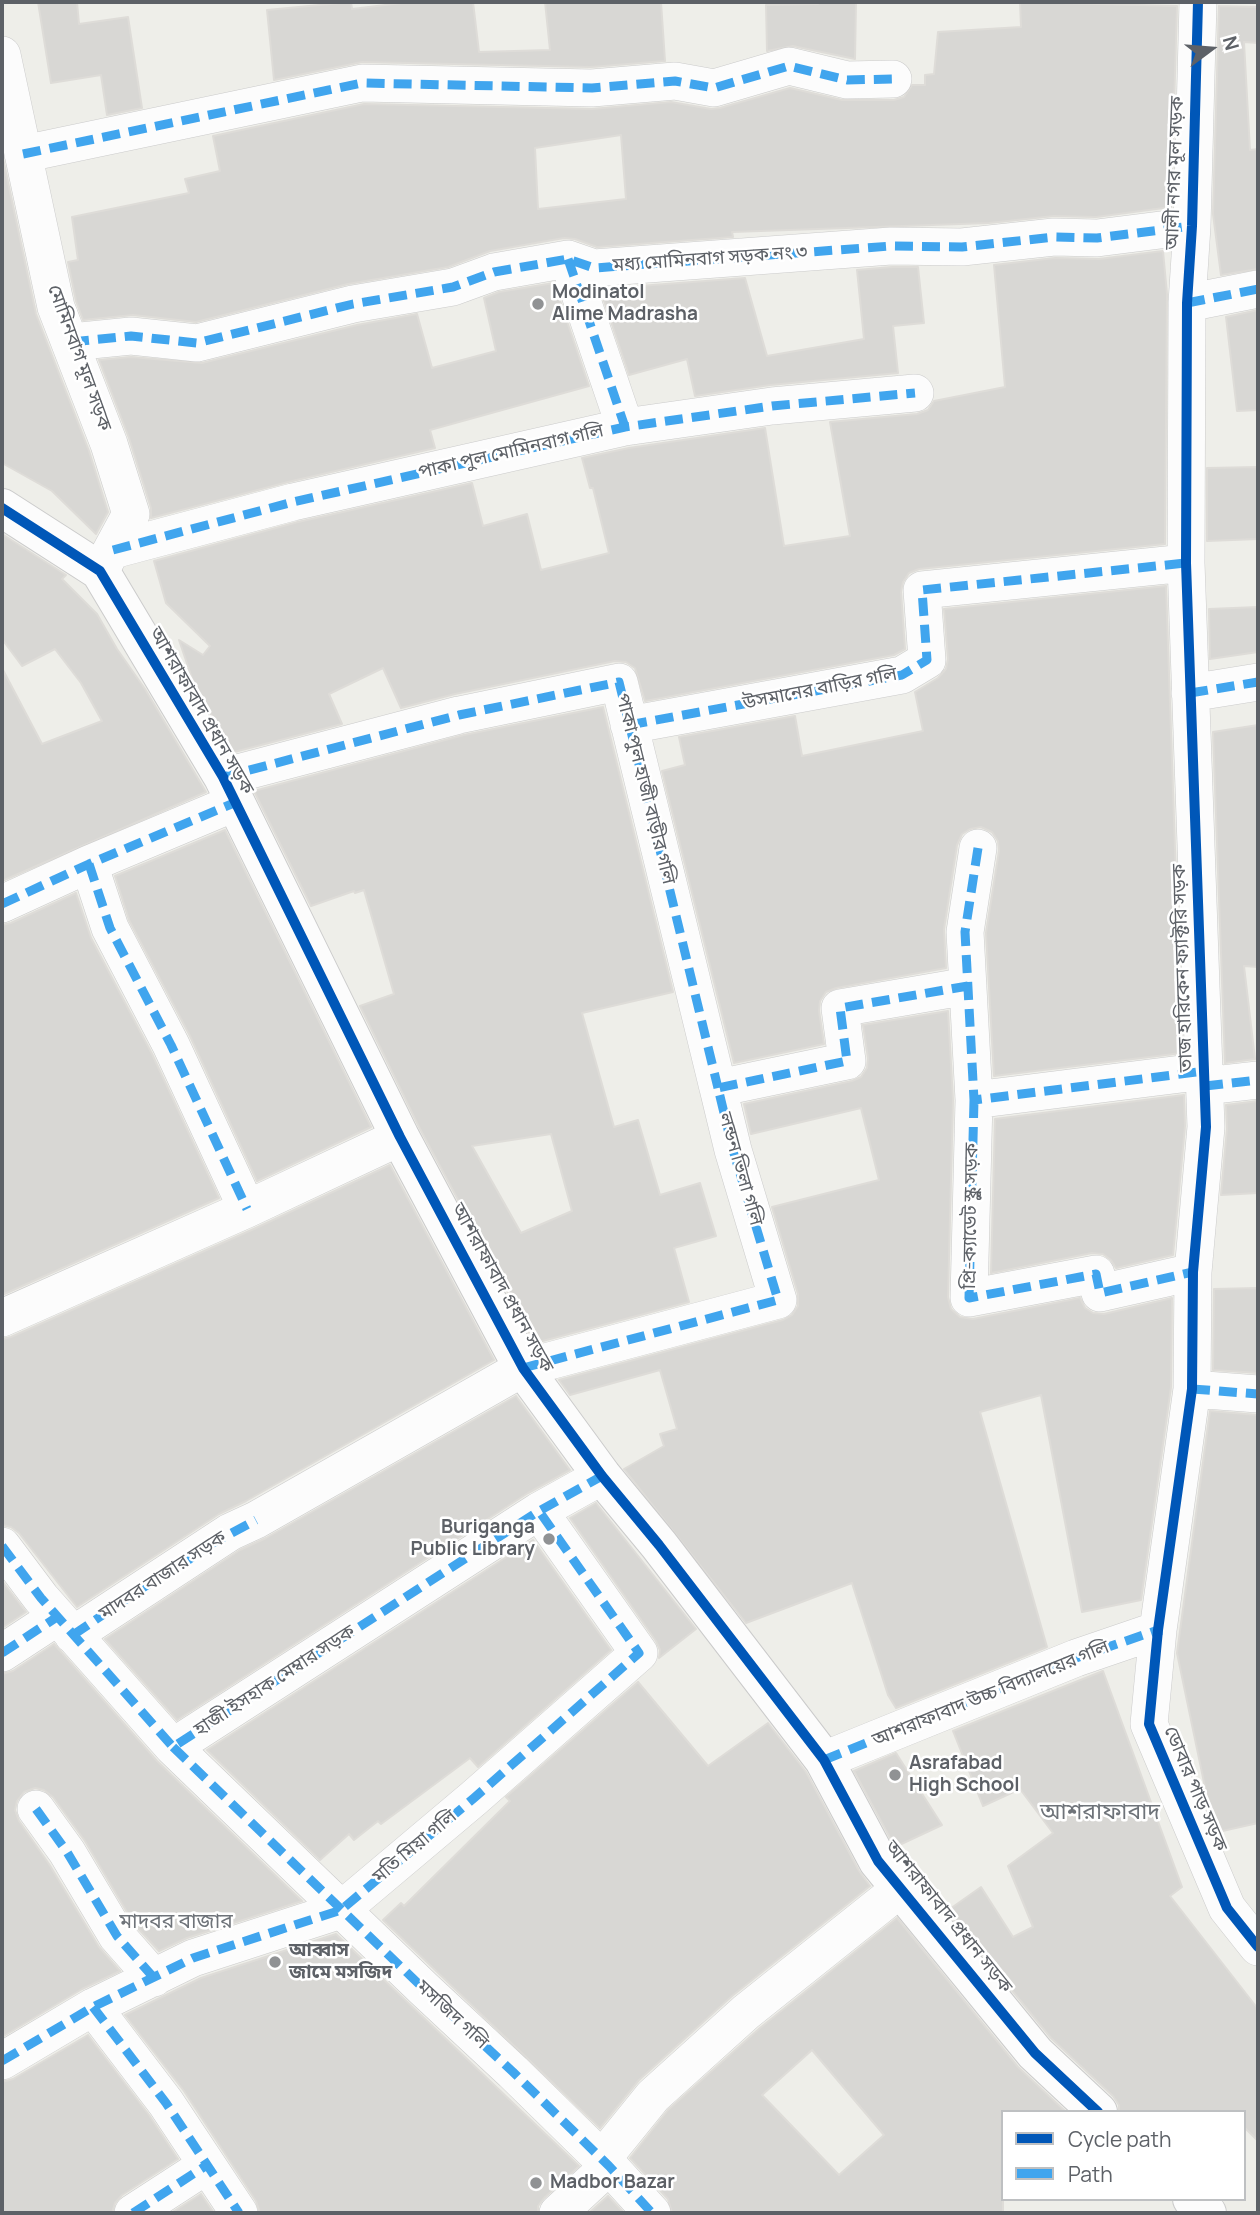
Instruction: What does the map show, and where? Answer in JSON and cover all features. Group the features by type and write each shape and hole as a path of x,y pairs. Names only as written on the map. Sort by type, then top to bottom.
{"street":[{"name":"আলী নগর মূল সড়ক","path":"1187,303 1192,226 1198,2"},
{"name":"মোমিনবাগ মূল সড়ক","path":"2,55 56,307 109,444 131,514 107,561"},
{"path":"23,154 362,82 592,88 675,81 713,88 789,66 847,80 893,79"},
{"name":"মধ্য মোমিনবাগ সড়ক নং ৩","path":"71,342 131,336 197,343 353,304 453,287 494,271 568,258 594,268 891,246 962,247 1054,237 1097,238 1192,226"},
{"path":"568,258 625,427"},
{"path":"1187,303 1258,289"},
{"name":"তাজ হারিকেন ফ্যাক্টরি সড়ক","path":"1158,1630 1192,1390 1193,1272 1206,1127 1186,563 1187,303"},
{"name":"পাকা পুল মোমিনবাগ গলি","path":"107,561 293,502 625,427 772,406 915,393"},
{"name":"আশরাফাবাদ প্রধান সড়ক","path":"2,508 107,561 229,790 400,1137 523,1368 602,1476 659,1545 824,1760 878,1861 1035,2053 1096,2110"},
{"name":"উসমানের বাড়ির গলি","path":"629,725 902,675 927,660 922,590 1186,563"},
{"name":"পাকা পুল হাজী বাড়ীর গলি","path":"229,790 459,715 619,682 718,1088"},
{"path":"1190,693 1258,682"},
{"path":"2,904 89,864 229,790"},
{"path":"978,848 965,932 974,1100 1205,1078 1258,1080"},
{"path":"89,864 110,928 171,1045 247,1209"},
{"name":"লন্ডন ভিলা গলি","path":"523,1368 778,1300 733,1150 718,1088 847,1061 839,1008 968,986"},
{"name":"প্রি-ক্যাডেট স্কুল সড়ক","path":"974,1100 969,1298 1096,1274 1100,1293 1193,1272"},
{"path":"2,1318 247,1209 400,1137"},
{"name":"মাদবর বাজার সড়ক","path":"2,1653 65,1626 173,1571 209,1545 523,1368"},
{"path":"1192,1390 1258,1394"},
{"name":"হাজী ইসহাক মেম্বার সড়ক","path":"2,1546 65,1626 173,1747 539,1511 602,1476"},
{"name":"মতি মিয়া গলি","path":"2,2061 93,2007 193,1958 341,1910 639,1653 539,1511"},
{"name":"আশরাফাবাদ উচ্চ বিদ্যালয়ের গলি","path":"824,1760 1076,1658 1158,1630"},
{"name":"ডোবার পাড় সড়ক","path":"1158,1630 1149,1724 1227,1908 1258,1947"},
{"name":"মসজিদ গলি","path":"173,1747 605,2163 652,2213"},
{"path":"36,1809 67,1852 117,1936 154,1978"},
{"path":"558,2213 605,2163 663,2086 746,2012 900,1889"},
{"path":"93,2007 166,2103 239,2213"},
{"path":"133,2213 207,2165"},
{"path":"1194,2201 1207,2213"}],"building":[{"path":"38,2 77,2 79,24 128,17 142,108 107,115 101,75 51,83"},
{"path":"351,2 352,9 410,2 473,2 479,52 550,50 545,2 661,2 665,61 591,67 362,62 274,80 267,10"},
{"path":"856,2 855,59 793,46 767,51 766,5"},
{"path":"1020,2 1177,6 1171,207 1096,217 1054,216 989,223 732,232 733,237 597,247 564,238 490,251 448,267 348,284 196,322 133,315 83,320 76,301 68,262 78,260 72,217 189,193 185,179 220,171 213,136 364,104 592,109 671,102 711,109 790,88 842,100 894,100 904,97 912,85 925,85 925,75 934,74 938,32 1021,27","holes":["621,135 626,199 538,209 535,148"]},
{"path":"1219,6 1258,7 1258,43 1244,42 1250,150 1258,149 1258,269 1221,275 1213,214"},
{"path":"2,154 36,314 89,451 108,512 96,534 52,491 2,463"},
{"path":"1163,251 1167,294 1165,544 919,569 909,573 903,582 901,592 905,649 894,655 645,701 635,668 626,662 615,661 401,708 383,668 329,694 342,724 234,752 196,690 179,640 203,655 210,646 166,603 154,561 298,522 472,483 483,526 527,514 541,570 609,553 593,488 590,488 582,458 629,448 765,428 784,546 850,536 830,422 917,414 928,410 934,401 1005,387 994,265 1055,258 1099,259"},
{"path":"918,267 924,323 893,326 898,373 770,385 695,396 687,359 629,375 600,289 745,278 767,356 864,339 857,270"},
{"path":"554,283 589,386 430,430 435,448 288,482 151,518 151,508 129,438 99,360 131,357 202,363 357,325 417,314 432,368 496,351 484,298 499,292"},
{"path":"1258,310 1258,410 1237,411 1226,317"},
{"path":"1258,467 1258,539 1207,541 1207,468"},
{"path":"2,534 66,575 62,579 97,614 206,792 2,881 2,668 42,744 102,721 81,683 55,649 22,666 2,639"},
{"path":"1166,586 1182,1053 994,1076 986,933 999,851 998,841 992,832 981,827 962,834 957,845 944,929 946,968 826,992 820,1001 819,1011 824,1044 734,1063 662,771 685,765 679,737 795,716 802,756 923,731 915,692 938,678 946,669 948,659 944,609"},
{"path":"1258,607 1258,652 1210,659 1209,609"},
{"path":"603,707 673,992 582,1013 614,1127 638,1120 660,1195 700,1183 716,1236 674,1248 689,1302 535,1343 419,1127 360,1006 394,994 364,890 311,906 254,791 464,735","holes":["551,1134 572,1211 521,1233 472,1146"]},
{"path":"1258,725 1258,967 1244,966 1255,1059 1225,1063 1213,732"},
{"path":"225,830 371,1127 257,1181 190,1036 129,920 115,876"},
{"path":"76,893 91,938 152,1054 219,1198 2,1295 2,925"},
{"path":"948,1011 953,1100 948,1297 951,1309 960,1317 973,1319 1080,1298 1085,1308 1093,1313 1104,1314 1172,1298 1171,1387 1141,1600 1082,1612 1041,1395 980,1412 1047,1647 896,1708 888,1695 852,1583 746,1623 624,1469 664,1446 660,1434 677,1429 660,1370 570,1395 559,1380 783,1320 792,1315 798,1306 798,1294 772,1207 879,1180 861,1108 751,1134 744,1104 861,1077 867,1068 868,1058 863,1025"},
{"path":"1184,1095 1185,1126 1173,1255 1116,1268 1103,1254 1092,1253 991,1273 995,1119"},
{"path":"1258,1101 1258,1193 1221,1195 1227,1129 1226,1105"},
{"path":"390,1165 494,1360 219,1514 77,1607 19,1533 2,1525 2,1339 256,1228"},
{"path":"1258,1288 1258,1373 1213,1370 1214,1289"},
{"path":"516,1396 570,1470 528,1493 177,1720 105,1639 240,1550 266,1538"},
{"path":"1210,1411 1258,1415 1258,1823 1218,1832 1211,1816 1177,1653"},
{"path":"596,1503 696,1629 659,1658 660,1650 656,1641 570,1518"},
{"path":"533,1540 611,1650 478,1767 470,1758 381,1824 378,1821 354,1840 349,1834 320,1860 207,1750"},
{"path":"2,1581 26,1612 2,1628"},
{"path":"54,1644 157,1761 302,1901 187,1938 159,1951 134,1924 85,1841 53,1797 44,1790 35,1788 24,1792 17,1801 15,1810 19,1821 49,1864 99,1947 120,1971 82,1989 2,2037 2,1674 13,1671"},
{"path":"1103,1671 1182,1887 1170,1896 1258,2009 1258,2141 1246,2129 1246,2110 1119,2110 1113,2096 1051,2038 947,1911 981,1887 1013,1937 1033,1927 1008,1866 1053,1833 1020,1789 983,1806 953,1731"},
{"path":"638,1682 708,1766 768,1723 806,1772 859,1871 870,1886 732,1996 639,2080 600,2128 383,1920 401,1903 404,1906 510,1801 506,1797"},
{"path":"896,1753 942,1825 895,1847 854,1771"},
{"path":"897,1918 1018,2067 1064,2110 1001,2110 1003,2213 672,2213 668,2199 630,2158 668,2110 760,2028","holes":["812,2050 884,2135 839,2175 762,2095"]},
{"path":"336,1934 579,2166 544,2198 538,2206 538,2213 260,2213 256,2201 184,2091 125,2015 201,1978"},
{"path":"88,2035 149,2115 178,2159 122,2195 115,2203 112,2213 2,2213 2,2082 13,2079"},
{"path":"201,2194 214,2213 171,2213"},
{"path":"608,2196 624,2213 589,2213"}],"marked path":[{"path":"23,154 362,83 592,88 675,81 714,88 789,66 847,80 893,79"},
{"path":"71,342 131,336 197,343 353,304 453,287 494,272 568,259 594,268 891,246 962,247 1054,237 1097,238 1192,226"},
{"path":"568,259 625,427"},
{"path":"1187,303 1258,289"},
{"path":"113,550 293,502 625,427 772,406 915,393"},
{"path":"629,725 902,675 927,660 922,590 1186,563"},
{"path":"223,777 459,715 619,682 718,1088"},
{"path":"1190,693 1258,682"},
{"path":"2,904 234,803"},
{"path":"978,848 965,932 974,1100 1205,1071"},
{"path":"89,864 110,928 171,1045 247,1209"},
{"path":"523,1368 778,1300 733,1150 718,1088 847,1061 840,1008 968,986"},
{"path":"1205,1086 1258,1080"},
{"path":"974,1100 969,1298 1096,1274 1100,1293 1193,1272"},
{"path":"1192,1389 1258,1394"},
{"path":"2,1546 41,1598 173,1747 539,1511 602,1476"},
{"path":"2,2061 93,2007 193,1958 341,1910 639,1653 539,1511"},
{"path":"73,1635 209,1545 256,1520"},
{"path":"2,1653 57,1617"},
{"path":"824,1760 1076,1658 1158,1630 1158,1635"},
{"path":"173,1747 513,2072 609,2166 652,2213"},
{"path":"36,1809 67,1852 117,1936 154,1978"},
{"path":"93,2007 166,2103 239,2213"},
{"path":"133,2213 207,2165"}],"cycle path":[{"path":"1198,2 1192,226 1187,303 1186,563 1206,1127 1193,1272 1192,1389 1158,1630 1149,1724 1227,1908 1258,1947"},
{"path":"2,508 100,571 223,777 400,1137 523,1368 602,1476 659,1545 824,1760 878,1861 1035,2053 1096,2110"}],"place":[{"name":"Modinatol Alime Madrasha","path":"538,304"},
{"name":"Buriganga Public Library","path":"549,1539"},
{"name":"Asrafabad High School","path":"895,1775"},
{"name":"আব্বাস জামে মসজিদ","path":"275,1962"},
{"name":"Madbor Bazar","path":"536,2183"}],"district":[{"name":"আশরাফাবাদ","path":"1100,1813"},
{"name":"মাদবর বাজার","path":"176,1922"}]}
